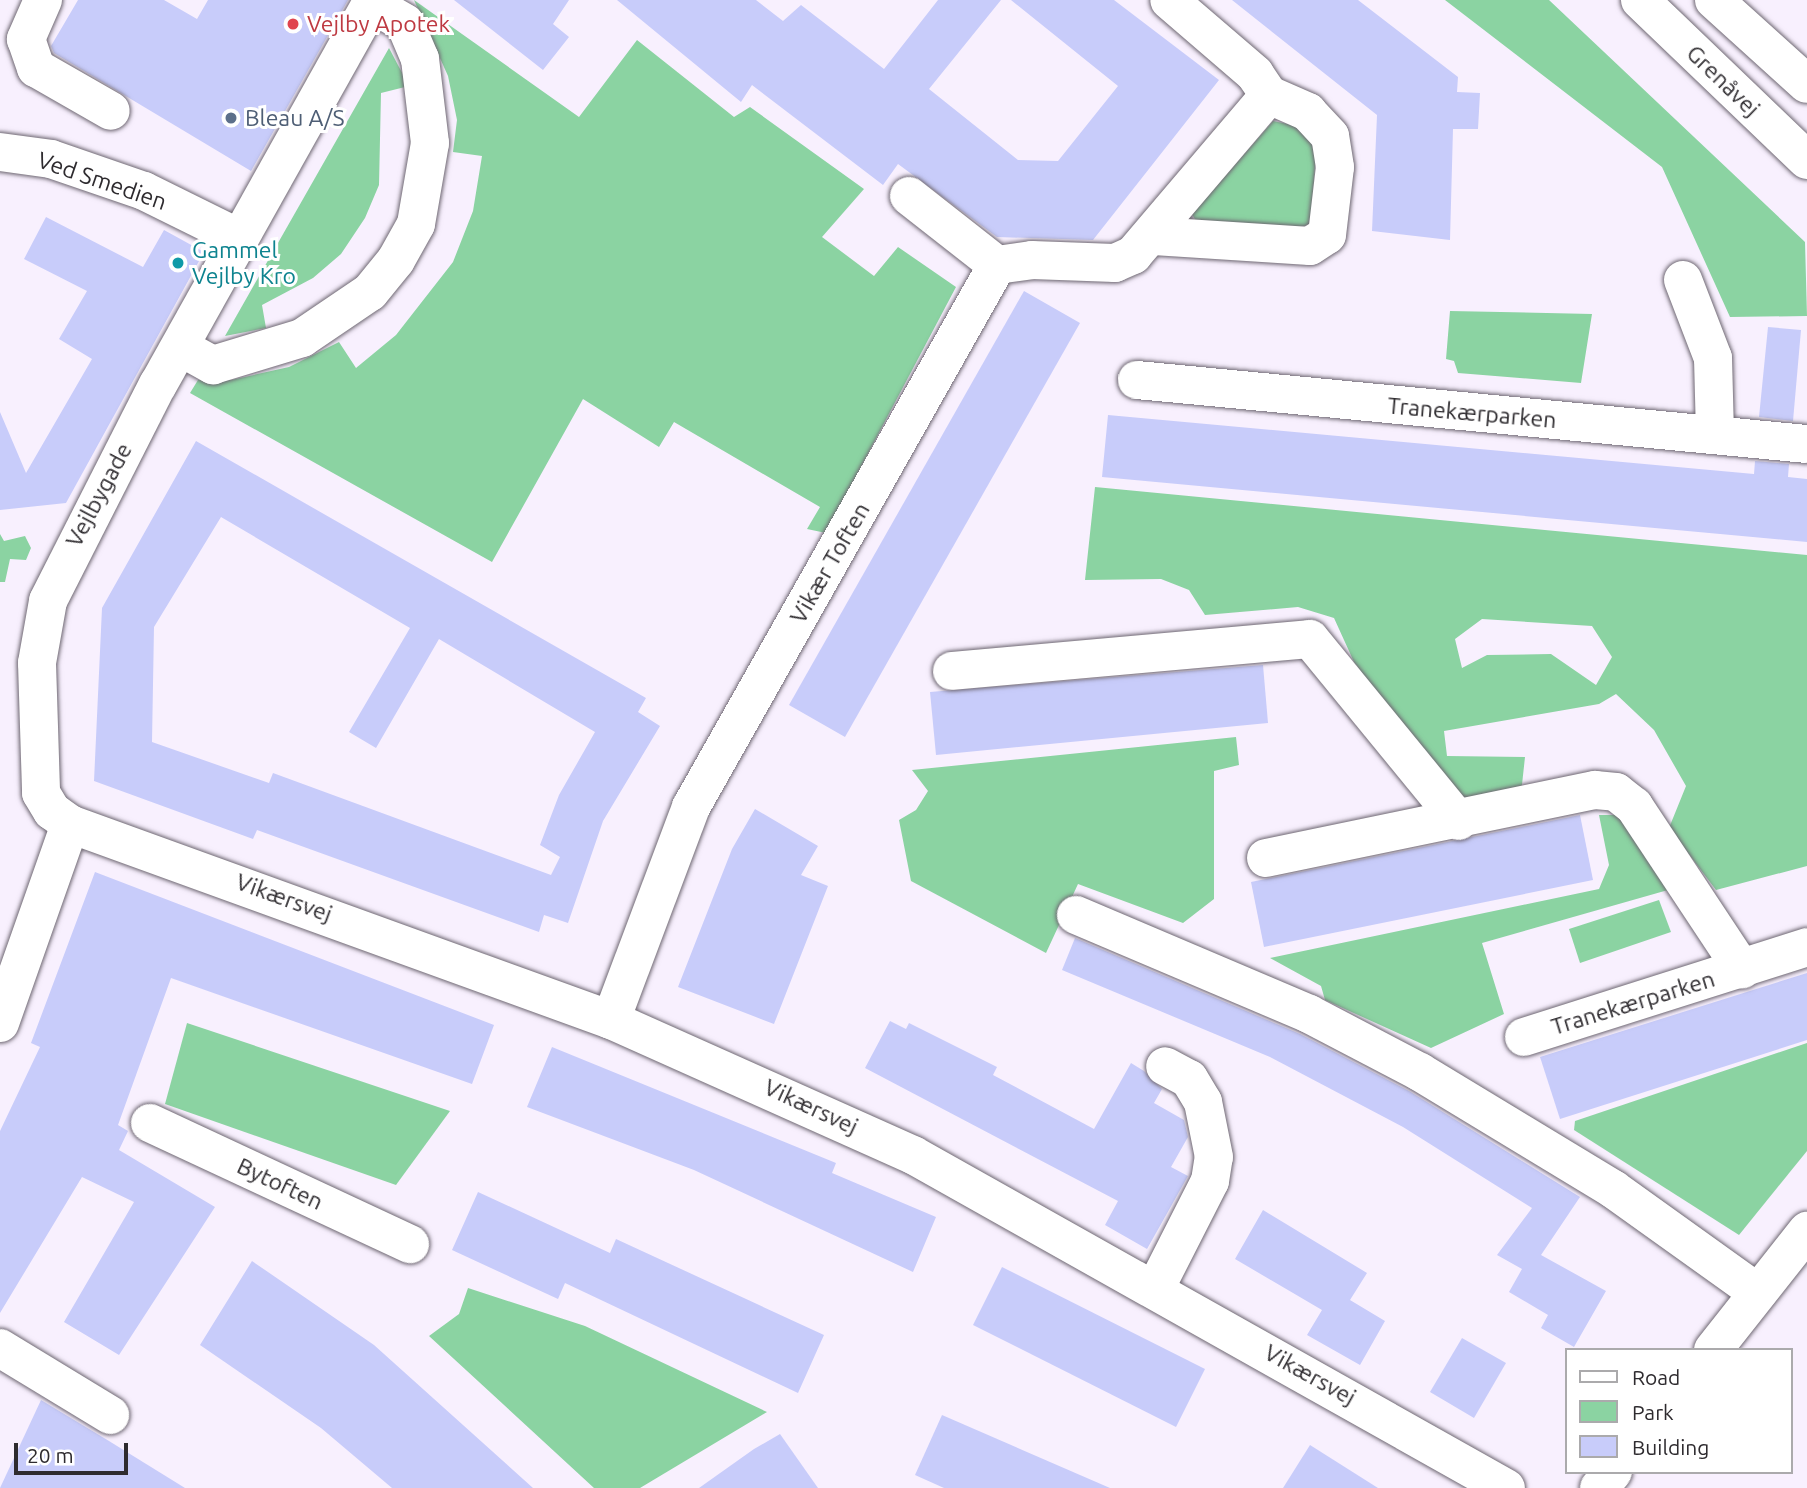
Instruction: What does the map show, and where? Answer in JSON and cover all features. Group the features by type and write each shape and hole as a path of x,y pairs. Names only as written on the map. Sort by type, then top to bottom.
{"street":[{"path":"1154,236 1310,246 1327,235 1335,167 1330,136 1308,112 1269,95 1255,74 1169,0"},
{"name":"Grenåvej","path":"1640,0 1807,160"},
{"path":"1714,0 1807,84"},
{"path":"180,347 213,365 302,338 349,310 396,260 416,224 430,143 421,58 405,23 372,2"},
{"name":"Vejlbygade","path":"70,824 41,793 37,663 48,601 180,347 372,2"},
{"path":"35,4 26,39 36,68 111,111"},
{"path":"909,196 997,265 1032,260 1115,263 1154,236 1269,95"},
{"name":"Ved Smedien","path":"0,152 51,159 144,191 239,238"},
{"name":"Vikær Toften","path":"611,1020 691,807 997,265"},
{"path":"1684,279 1713,358 1715,435"},
{"name":"Tranekærparken","path":"1137,380 1807,444"},
{"path":"952,671 1310,639 1459,821"},
{"name":"Tranekærparken","path":"1266,858 1459,821 1595,790 1616,792 1634,806 1742,969"},
{"path":"0,1023 70,824"},
{"name":"Vikærsvej","path":"70,824 611,1020 913,1155 1506,1488"},
{"path":"1076,915 1309,1014 1420,1072 1613,1189 1758,1293"},
{"name":"Tranekærparken","path":"1524,1037 1807,947"},
{"path":"1155,1289 1210,1181 1214,1157 1203,1102 1189,1079 1165,1066"},
{"name":"Bytoften","path":"150,1123 410,1244"},
{"path":"1715,1348 1807,1231"},
{"path":"0,1348 110,1415"},
{"path":"1599,1488 1611,1474"}],"green space":[{"path":"414,0 579,117 637,40 734,117 750,107 864,189 822,237 874,276 898,247 956,287 826,533 807,529 820,507 674,422 659,447 583,399 492,562 190,393 198,380 231,380 289,367 339,342 356,368 396,335 453,262 473,211 482,156 453,152 457,120 448,76"},
{"path":"1445,0 1549,0 1805,242 1807,316 1730,317 1662,167"},
{"path":"389,48 409,86 381,93 379,185 365,218 341,254 313,278 262,305 266,328 225,336"},
{"path":"1273,121 1303,127 1316,152 1311,224 1294,229 1196,221 1192,214"},
{"path":"1450,311 1592,314 1581,383 1458,373 1454,361 1446,359"},
{"path":"1095,487 1807,555 1807,866 1716,890 1669,828 1686,786 1654,730 1616,694 1599,704 1444,731 1447,756 1525,757 1521,794 1470,804 1446,790 1354,662 1334,618 1298,607 1205,615 1189,590 1161,579 1085,580","holes":["1482,619 1592,626 1612,657 1596,685 1551,654 1487,655 1462,668 1455,639"]},
{"path":"0,534 4,541 25,536 31,548 26,560 10,559 5,582 0,582"},
{"path":"1236,737 1239,765 1214,771 1214,899 1183,923 1078,884 1046,953 911,881 899,820 916,810 928,791 912,770"},
{"path":"1599,815 1619,815 1668,890 1482,943 1504,1014 1431,1048 1325,1000 1321,986 1270,958 1599,889 1609,865"},
{"path":"1659,900 1671,932 1580,963 1569,929"},
{"path":"187,1023 450,1111 396,1185 165,1104"},
{"path":"1807,1043 1807,1151 1739,1235 1574,1130 1575,1121"},
{"path":"468,1288 585,1326 767,1412 640,1488 594,1488 429,1336 459,1314"}],"building":[{"path":"78,0 164,0 197,19 208,0 348,0 251,171 54,53 51,46"},
{"path":"454,0 569,0 553,24 569,37 543,70"},
{"path":"617,0 756,0 783,21 801,5 884,69 938,0 1001,0 929,89 1018,160 1058,161 1118,86 1011,0 1114,0 1219,80 1093,240 997,237 898,164 883,185 752,85 741,102"},
{"path":"1232,0 1358,0 1458,77 1457,92 1480,93 1478,129 1453,129 1450,240 1372,231 1377,115"},
{"path":"46,217 143,267 164,230 204,252 66,503 0,510 0,412 26,473 92,359 59,339 87,291 24,259"},
{"path":"1024,291 1080,323 845,737 789,705"},
{"path":"1768,327 1801,330 1793,421 1759,417"},
{"path":"1108,415 1754,474 1755,461 1789,464 1788,477 1807,479 1807,542 1102,477"},
{"path":"196,441 646,698 638,712 660,726 603,821 568,923 544,915 539,932 257,830 253,839 94,781 102,608","holes":["221,517 410,628 349,732 376,748 439,639 595,732 559,795 540,845 560,857 551,875 273,773 269,783 152,742 154,627"]},
{"path":"1263,665 1268,723 936,755 930,692"},
{"path":"755,809 818,846 801,875 828,886 774,1024 678,987 732,849"},
{"path":"1580,815 1593,880 1264,947 1251,882"},
{"path":"95,872 494,1025 472,1084 171,978 118,1125 128,1131 119,1150 215,1207 119,1355 64,1322 134,1202 82,1177 0,1313 0,1131 40,1047 31,1043"},
{"path":"1075,938 1300,1034 1409,1091 1580,1197 1541,1255 1606,1291 1574,1347 1541,1328 1548,1315 1509,1292 1522,1269 1497,1255 1532,1208 1403,1127 1270,1057 1062,970"},
{"path":"1807,973 1807,1040 1560,1119 1540,1057"},
{"path":"890,1021 906,1029 909,1023 997,1067 993,1075 1094,1129 1131,1063 1144,1071 1162,1089 1154,1103 1184,1120 1188,1137 1171,1167 1188,1176 1147,1249 1105,1225 1118,1201 865,1068"},
{"path":"552,1047 836,1163 832,1173 936,1217 913,1272 694,1170 527,1107"},
{"path":"478,1192 610,1253 616,1239 824,1335 798,1393 565,1283 558,1299 452,1250"},
{"path":"1263,1210 1367,1273 1350,1300 1385,1321 1360,1365 1307,1335 1322,1310 1235,1259"},
{"path":"252,1261 374,1345 533,1488 392,1488 321,1428 200,1345"},
{"path":"1002,1267 1205,1369 1176,1427 973,1325"},
{"path":"1462,1338 1506,1363 1474,1418 1430,1392"},
{"path":"41,1400 109,1441 185,1488 0,1488"},
{"path":"942,1415 1110,1488 944,1488 915,1475"},
{"path":"780,1434 818,1488 699,1488 754,1449"},
{"path":"1310,1445 1378,1488 1283,1488"}],"place":[{"name":"Vejlby Apotek","path":"293,24"},
{"name":"Bleau A/S","path":"231,118"},
{"name":"Gammel Vejlby Kro","path":"178,263"}]}
